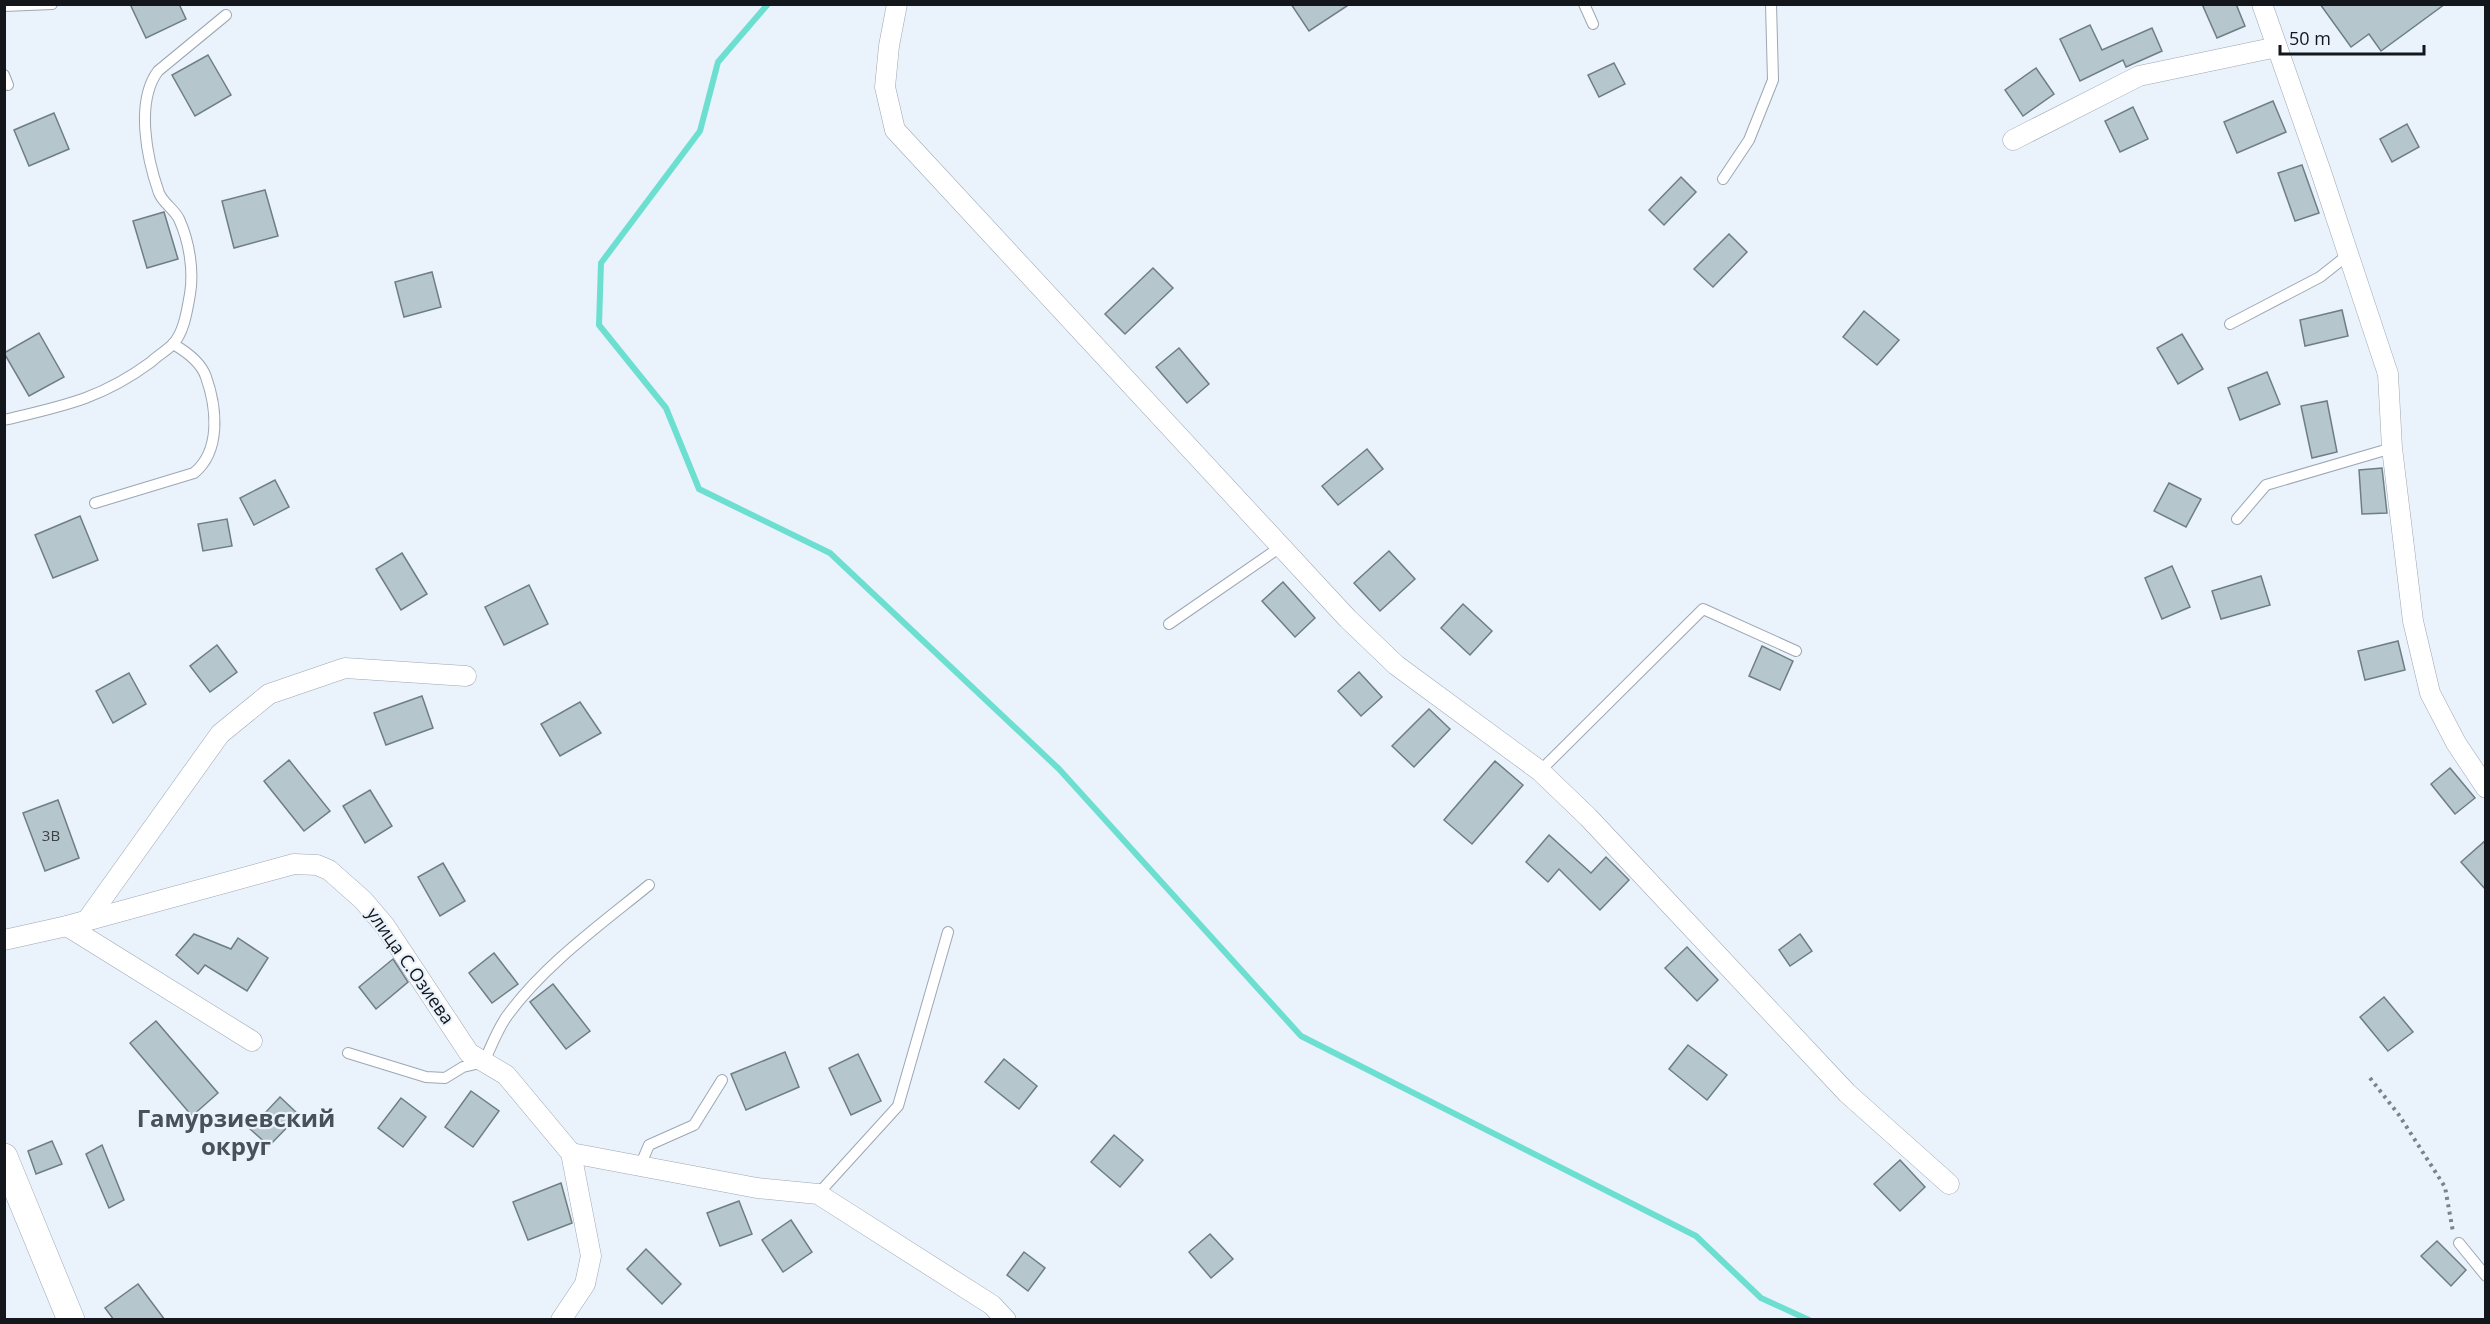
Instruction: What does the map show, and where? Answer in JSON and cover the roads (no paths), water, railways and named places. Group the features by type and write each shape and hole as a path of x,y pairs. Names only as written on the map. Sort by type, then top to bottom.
{"street":[{"path":"897,4 889,46 885,87 895,130 1348,619 1396,665 1540,771 1588,818 1853,1099 1949,1184"},
{"path":"2262,4 2388,374 2392,448 2413,621 2430,693 2456,743 2486,788"},
{"path":"2013,140 2139,76 2277,47"},
{"path":"87,920 220,734 269,694 345,668 466,676"},
{"name":"улица С.Озиева","path":"4,940 68,926 294,864 316,865 340,877 385,926 469,1053 506,1076 571,1153 591,1256 585,1284 561,1320"},
{"path":"68,926 252,1041"},
{"path":"571,1153 757,1188 818,1194 992,1305 1006,1320"},
{"path":"4,1157 71,1320"}],"lane":[{"path":"4,6 51,4"},
{"path":"1584,4 1593,24"},
{"path":"1723,179 1749,140 1773,80 1771,4"},
{"path":"4,420 75,404 104,393 126,380 173,344 187,313 191,269 178,218 160,196 144,121 145,100 151,80 158,71 226,15"},
{"path":"2230,324 2320,278 2349,254"},
{"path":"95,503 194,473 207,463 213,449 214,423 206,376 195,359 173,344"},
{"path":"2237,519 2266,485 2392,448"},
{"path":"1169,624 1282,546"},
{"path":"1540,771 1703,609 1796,651"},
{"path":"348,1053 426,1077 446,1078 463,1067 484,1062 506,1018 527,992 562,958 649,885"},
{"path":"818,1194 898,1106 948,932"},
{"path":"640,1166 649,1145 694,1125 722,1080"},
{"path":"2459,1243 2486,1276"}],"waterway":[{"path":"768,4 718,62 700,131 601,263 599,325 666,408 699,489 830,553 1059,769 1301,1036 1696,1236 1761,1298 1809,1320"}],"district":[{"name":"Гамурзиевский округ","path":"236,1133"}]}
